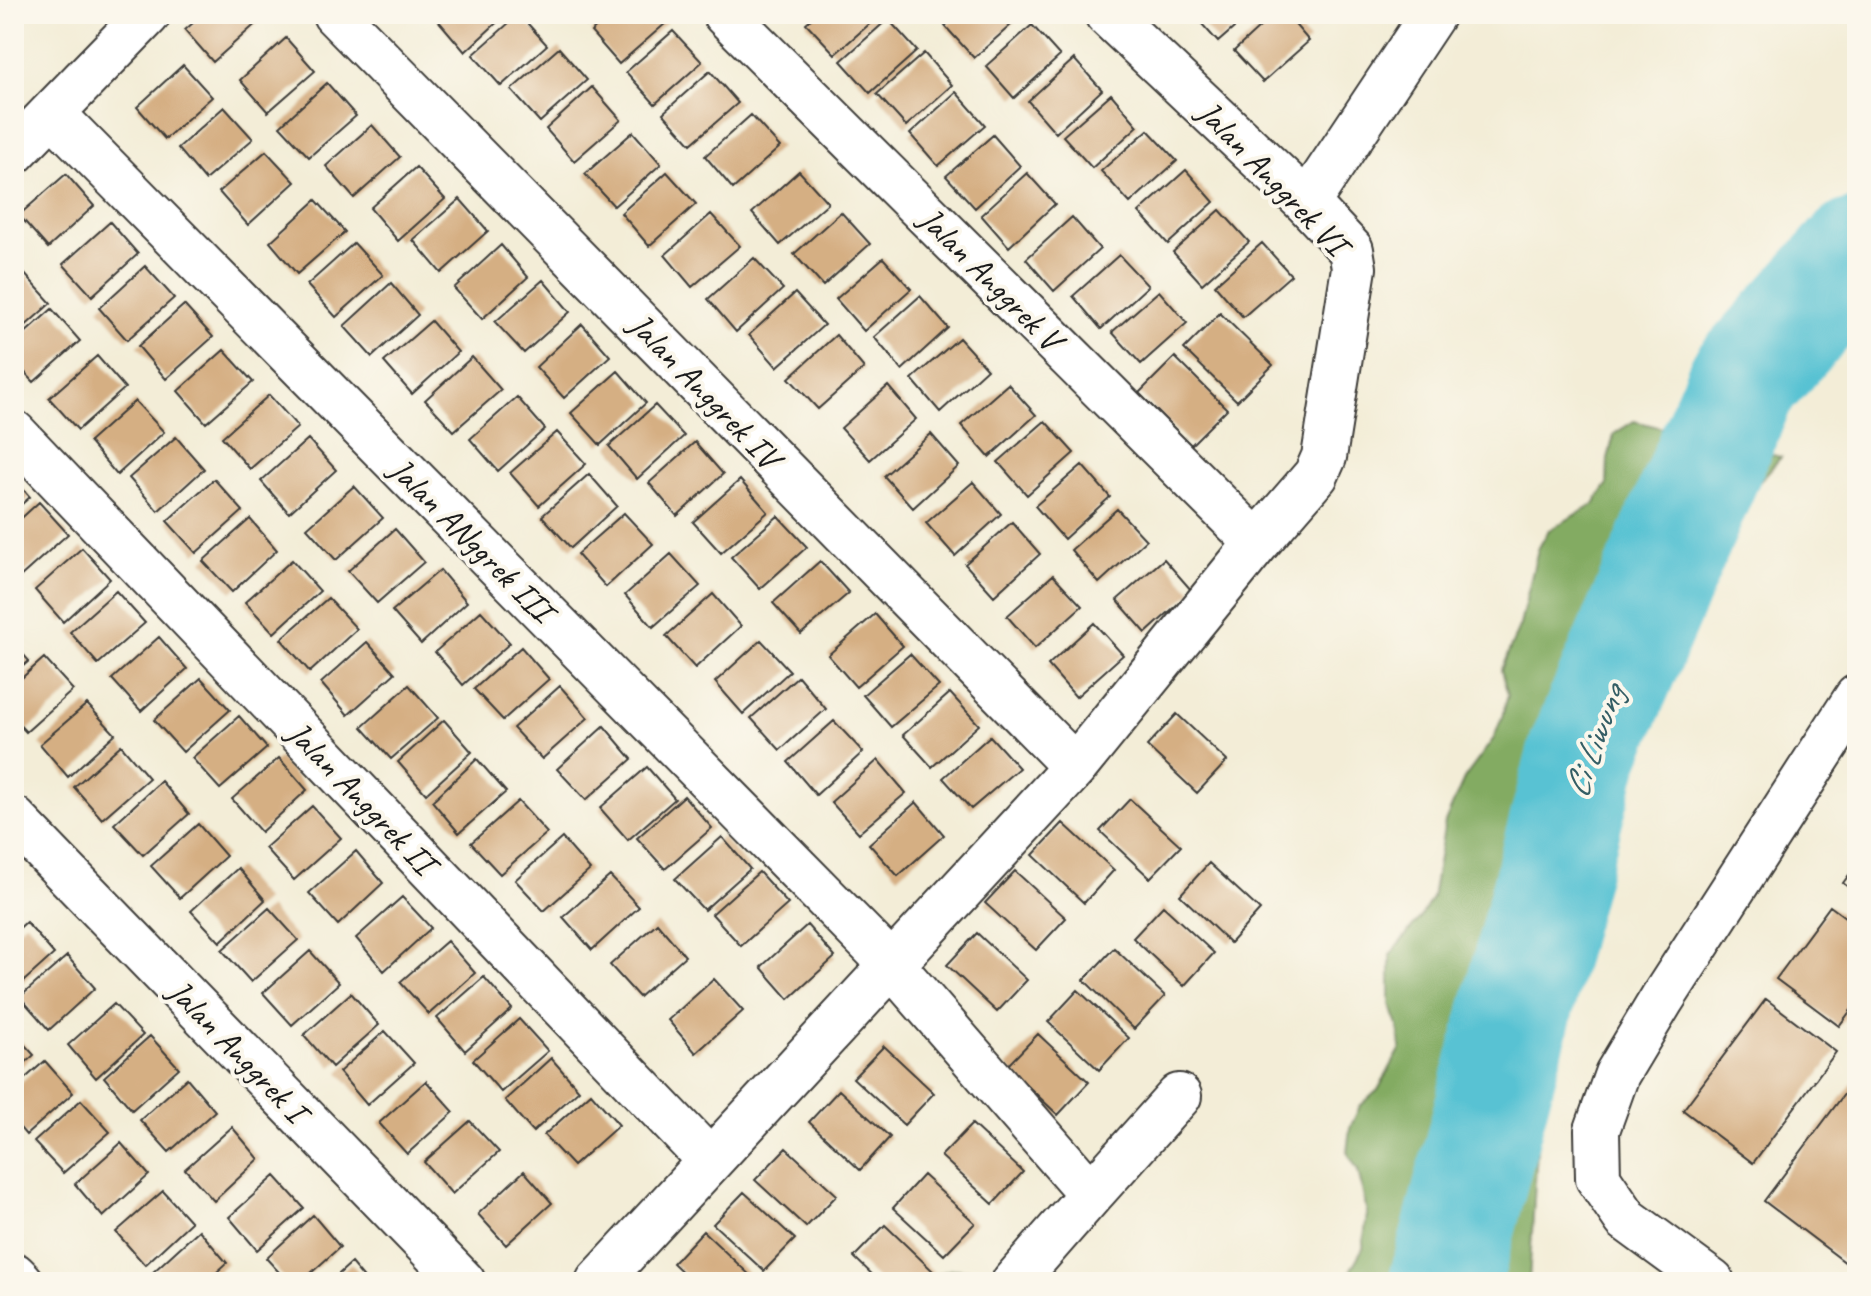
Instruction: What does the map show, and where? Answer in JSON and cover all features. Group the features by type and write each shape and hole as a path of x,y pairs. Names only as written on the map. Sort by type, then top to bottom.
{"street":[{"path":"14,152 148,14"},
{"name":"Jalan Anggrek IV","path":"335,14 1075,767"},
{"name":"Jalan Anggrek V","path":"725,14 1257,543"},
{"name":"Jalan Anggrek VI","path":"598,1282 1075,767 1321,466 1354,268 1351,250 1307,203 1107,14"},
{"path":"1307,203 1433,14"},
{"name":"Jalan ANggrek III","path":"52,113 892,965 1091,1194"},
{"name":"Jalan Anggrek II","path":"14,433 710,1161"},
{"path":"1712,1282 1626,1219 1598,1178 1597,1130 1617,1074 1654,1011 1857,697"},
{"name":"Jalan Anggrek I","path":"14,819 463,1282"},
{"path":"1014,1282 1179,1096"},
{"path":"14,1275 21,1282"}],"green space":[{"path":"1634,421 1781,457 1754,488 1675,623 1647,711 1632,725 1609,785 1604,829 1545,1061 1547,1081 1540,1101 1529,1282 1349,1282 1351,1269 1363,1248 1367,1213 1358,1170 1347,1152 1350,1128 1360,1106 1378,1090 1401,1048 1398,1026 1390,1004 1390,955 1432,898 1445,822 1464,779 1494,738 1502,717 1508,695 1501,670 1520,625 1538,549 1549,530 1593,505 1607,485 1608,459 1614,434"},
{"path":"952,1269 978,1271 993,1282 926,1282 928,1278"}],"building":[{"path":"203,14 255,14 260,20 213,62 185,30"},
{"path":"443,14 506,14 465,52 437,19"},
{"path":"519,14 547,45 501,86 473,55"},
{"path":"575,14 599,14 586,26"},
{"path":"611,14 658,14 666,23 619,64 591,32"},
{"path":"817,14 881,14 835,54 806,23"},
{"path":"959,14 1021,16 974,58 945,26"},
{"path":"1193,14 1250,14 1218,42"},
{"path":"1274,14 1286,14 1309,41 1263,82 1234,51"},
{"path":"888,19 917,51 870,93 841,61"},
{"path":"1032,25 1060,56 1014,98 986,66"},
{"path":"673,31 702,62 655,104 626,72"},
{"path":"286,38 315,71 268,112 240,80"},
{"path":"559,48 587,80 540,122 511,90"},
{"path":"924,53 952,85 906,126 877,94"},
{"path":"1074,59 1102,90 1056,133 1028,101"},
{"path":"183,65 212,97 165,139 137,107"},
{"path":"710,71 738,103 691,144 663,113"},
{"path":"327,83 356,116 309,157 280,126"},
{"path":"592,87 621,120 574,161 546,129"},
{"path":"956,92 985,125 938,166 910,134"},
{"path":"1111,94 1138,126 1092,168 1063,136"},
{"path":"224,107 253,139 205,180 178,148"},
{"path":"751,115 780,147 733,189 705,156"},
{"path":"372,125 400,157 354,198 326,166"},
{"path":"1148,130 1177,161 1130,203 1101,171"},
{"path":"633,132 661,164 614,206 585,174"},
{"path":"993,135 1020,166 975,208 946,176"},
{"path":"266,151 295,182 248,225 219,192"},
{"path":"416,167 445,199 398,241 370,208"},
{"path":"1186,170 1214,202 1168,244 1139,212"},
{"path":"799,171 828,203 780,245 752,213"},
{"path":"667,172 696,204 649,246 621,213"},
{"path":"1027,173 1055,204 1009,247 981,215"},
{"path":"66,174 94,206 48,248 19,215"},
{"path":"460,199 488,231 441,273 413,240"},
{"path":"316,200 345,232 297,274 270,242"},
{"path":"1220,210 1249,242 1202,284 1173,252"},
{"path":"841,212 870,244 823,286 794,254"},
{"path":"711,214 740,246 692,287 665,255"},
{"path":"1072,217 1100,249 1054,291 1026,259"},
{"path":"110,222 138,254 92,296 63,264"},
{"path":"354,243 383,275 336,317 307,285"},
{"path":"1262,243 1291,275 1243,317 1215,285"},
{"path":"501,245 528,277 482,319 454,288"},
{"path":"1119,255 1148,286 1101,329 1073,296"},
{"path":"754,258 783,289 736,332 708,299"},
{"path":"883,258 911,289 864,331 836,299"},
{"path":"145,266 174,298 127,340 99,308"},
{"path":"22,271 51,303 14,336 14,278"},
{"path":"543,280 570,312 524,353 495,322"},
{"path":"391,283 418,315 372,357 344,326"},
{"path":"1159,291 1187,323 1141,364 1112,332"},
{"path":"795,293 824,325 777,367 749,335"},
{"path":"920,296 948,328 902,370 874,337"},
{"path":"184,305 213,337 166,379 138,346"},
{"path":"52,309 80,341 34,382 14,361 14,343"},
{"path":"1220,313 1273,365 1237,401 1184,349"},
{"path":"431,321 458,352 412,394 384,362"},
{"path":"582,324 610,356 564,398 536,367"},
{"path":"836,335 864,368 818,409 789,378"},
{"path":"959,338 987,369 940,412 912,379"},
{"path":"224,350 253,382 206,423 178,391"},
{"path":"97,356 125,388 78,430 49,398"},
{"path":"472,357 501,390 454,431 425,400"},
{"path":"1175,357 1227,409 1191,445 1139,393"},
{"path":"618,371 646,403 600,445 571,413"},
{"path":"1008,384 1036,415 989,457 961,425"},
{"path":"888,386 916,419 870,460 841,428"},
{"path":"269,395 298,427 250,469 222,437"},
{"path":"517,397 545,429 498,471 470,439"},
{"path":"135,401 164,432 117,475 89,442"},
{"path":"655,405 684,436 637,479 609,446"},
{"path":"1045,421 1074,453 1027,495 998,462"},
{"path":"557,432 586,464 539,506 510,473"},
{"path":"931,434 959,466 913,508 884,476"},
{"path":"176,437 204,469 158,511 129,478"},
{"path":"308,439 336,470 289,513 261,481"},
{"path":"695,442 723,474 677,516 649,483"},
{"path":"1082,465 1110,497 1064,539 1035,506"},
{"path":"589,474 617,506 571,548 542,516"},
{"path":"14,479 30,497 14,511"},
{"path":"214,479 243,511 196,553 167,521"},
{"path":"740,480 768,512 721,553 693,522"},
{"path":"973,482 1001,514 955,556 926,523"},
{"path":"354,486 383,518 336,560 307,528"},
{"path":"39,502 68,534 21,576 14,568 14,525"},
{"path":"1117,509 1146,540 1099,583 1071,550"},
{"path":"624,513 653,544 606,587 577,554"},
{"path":"778,516 807,547 760,589 731,557"},
{"path":"250,519 277,550 232,592 203,561"},
{"path":"1012,522 1040,554 994,596 965,564"},
{"path":"395,529 424,562 377,603 348,571"},
{"path":"82,548 110,579 63,622 35,590"},
{"path":"671,554 700,586 653,627 625,595"},
{"path":"1164,559 1192,591 1146,633 1117,600"},
{"path":"292,560 320,591 274,633 245,602"},
{"path":"820,561 849,593 801,634 773,603"},
{"path":"440,570 467,602 421,644 392,611"},
{"path":"1053,575 1082,606 1035,648 1007,616"},
{"path":"116,591 145,623 98,664 70,632"},
{"path":"713,594 741,626 695,668 666,636"},
{"path":"328,598 357,629 310,672 281,639"},
{"path":"481,611 510,643 463,685 435,652"},
{"path":"875,614 903,646 856,687 828,655"},
{"path":"1094,623 1123,655 1076,697 1048,665"},
{"path":"159,637 187,669 141,711 112,679"},
{"path":"761,640 790,671 743,714 715,682"},
{"path":"367,642 395,673 348,715 321,683"},
{"path":"14,644 29,661 14,674"},
{"path":"521,647 549,679 503,720 474,689"},
{"path":"910,654 939,686 891,727 863,695"},
{"path":"44,658 73,690 26,732 14,719 14,685"},
{"path":"798,676 826,709 780,750 751,718"},
{"path":"201,678 230,710 183,752 154,720"},
{"path":"409,685 438,718 391,759 362,727"},
{"path":"560,686 588,718 542,759 513,728"},
{"path":"950,693 979,725 932,767 903,735"},
{"path":"87,704 115,734 68,777 40,744"},
{"path":"1177,714 1227,761 1197,793 1147,746"},
{"path":"239,716 267,748 220,789 192,758"},
{"path":"444,720 472,752 426,794 398,762"},
{"path":"834,721 863,752 816,795 788,762"},
{"path":"604,726 632,759 586,800 557,769"},
{"path":"990,736 1019,768 971,809 943,778"},
{"path":"121,745 149,778 102,819 74,787"},
{"path":"279,758 307,790 261,832 232,799"},
{"path":"477,759 506,792 459,833 432,801"},
{"path":"878,760 906,793 859,833 831,802"},
{"path":"647,767 675,799 628,840 600,808"},
{"path":"161,781 189,814 143,855 114,824"},
{"path":"684,796 712,828 665,869 637,838"},
{"path":"1130,799 1181,846 1150,878 1100,831"},
{"path":"518,801 547,833 500,874 471,843"},
{"path":"916,802 944,835 898,876 869,844"},
{"path":"312,806 341,838 294,880 265,848"},
{"path":"1063,823 1114,870 1084,903 1033,855"},
{"path":"198,824 226,856 180,898 151,866"},
{"path":"722,837 750,869 704,910 675,879"},
{"path":"562,838 590,870 544,911 515,880"},
{"path":"356,851 383,883 338,925 309,893"},
{"path":"1209,863 1260,910 1230,943 1180,895"},
{"path":"1857,864 1857,894 1843,883"},
{"path":"238,868 265,900 220,942 191,911"},
{"path":"1015,871 1066,918 1036,950 985,903"},
{"path":"759,872 788,904 741,946 712,914"},
{"path":"610,876 639,907 592,950 563,917"},
{"path":"402,897 431,928 384,971 356,938"},
{"path":"1163,906 1214,953 1184,986 1133,938"},
{"path":"1830,906 1857,926 1857,1002 1839,1026 1776,979"},
{"path":"269,908 298,940 251,982 222,950"},
{"path":"26,922 54,954 14,990 14,933"},
{"path":"657,923 685,956 639,997 610,965"},
{"path":"807,925 835,957 789,999 761,967"},
{"path":"977,933 1027,980 997,1012 947,965"},
{"path":"447,941 475,973 429,1014 400,982"},
{"path":"1114,948 1165,996 1134,1029 1084,980"},
{"path":"310,951 339,983 292,1025 263,993"},
{"path":"67,956 95,988 49,1030 20,997"},
{"path":"484,977 512,1009 465,1051 437,1018"},
{"path":"714,979 743,1011 696,1053 668,1020"},
{"path":"1078,990 1129,1038 1099,1070 1048,1022"},
{"path":"351,993 379,1025 332,1067 304,1035"},
{"path":"1766,999 1836,1052 1753,1163 1683,1110"},
{"path":"114,1004 143,1035 96,1078 68,1045"},
{"path":"519,1019 548,1051 501,1092 473,1060"},
{"path":"385,1031 414,1063 367,1105 339,1072"},
{"path":"14,1033 34,1055 14,1073"},
{"path":"1038,1034 1089,1082 1058,1115 1007,1066"},
{"path":"150,1036 179,1068 132,1110 104,1077"},
{"path":"884,1046 934,1093 904,1125 853,1078"},
{"path":"551,1058 579,1090 533,1132 505,1100"},
{"path":"45,1061 73,1093 26,1135 14,1121 14,1088"},
{"path":"1857,1077 1857,1256 1850,1266 1764,1201"},
{"path":"187,1078 215,1111 169,1152 140,1120"},
{"path":"426,1081 454,1112 407,1154 379,1123"},
{"path":"839,1090 890,1137 860,1170 809,1122"},
{"path":"591,1093 619,1125 573,1166 544,1135"},
{"path":"81,1100 110,1132 63,1173 34,1142"},
{"path":"470,1121 499,1152 452,1194 424,1162"},
{"path":"972,1124 1023,1172 993,1204 941,1156"},
{"path":"232,1127 259,1159 214,1201 185,1169"},
{"path":"121,1143 149,1175 103,1217 75,1184"},
{"path":"786,1148 837,1195 806,1227 755,1180"},
{"path":"524,1171 552,1203 506,1245 478,1214"},
{"path":"923,1175 975,1223 944,1255 893,1208"},
{"path":"275,1176 304,1208 257,1250 229,1217"},
{"path":"163,1191 191,1222 145,1265 116,1232"},
{"path":"744,1192 795,1239 764,1271 713,1224"},
{"path":"313,1215 340,1247 301,1282 288,1282 266,1258"},
{"path":"885,1225 935,1273 927,1282 880,1282 854,1257"},
{"path":"199,1230 227,1263 206,1282 160,1282 152,1273"},
{"path":"703,1231 753,1278 750,1282 693,1282 673,1263"},
{"path":"351,1263 367,1282 330,1282"}],"waterway":[{"name":"Ci Liwung","path":"1445,1282 1584,752 1742,382 1857,254"}]}
